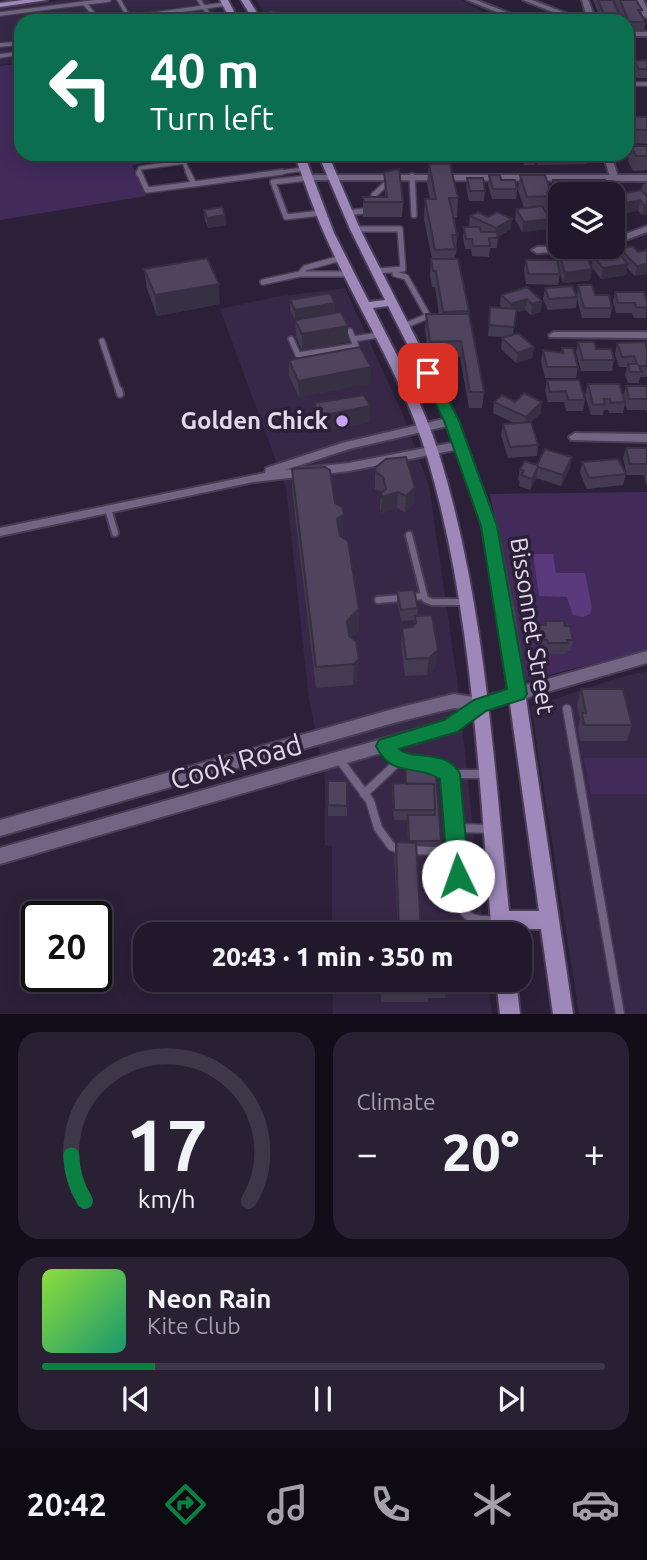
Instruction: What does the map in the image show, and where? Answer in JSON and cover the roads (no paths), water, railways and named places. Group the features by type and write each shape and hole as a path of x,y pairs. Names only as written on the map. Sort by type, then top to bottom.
{"main road":[{"path":"0,5 43,0"},
{"path":"301,161 329,233 424,428 432,452 467,601 480,705 501,922"},
{"name":"Bissonnet Street","path":"326,161 355,229 452,421 489,526 517,694 563,1014"},
{"path":"329,233 355,229"},
{"path":"365,306 392,302"},
{"path":"532,922 549,920"},
{"path":"507,992 510,1014"}],"street":[{"path":"470,0 507,14"},
{"path":"526,0 563,14"},
{"path":"640,0 647,16"},
{"path":"609,161 614,177"},
{"path":"305,174 647,178"},
{"path":"625,237 647,229"},
{"path":"537,250 548,249"},
{"path":"554,335 647,335"},
{"path":"253,478 346,446 452,421"},
{"path":"575,438 647,438"},
{"path":"0,532 253,478 349,467 461,445"},
{"name":"Cook Road","path":"0,856 385,746 450,726 480,705 647,657"},
{"name":"Cook Road","path":"0,828 397,715 454,701 480,705"}],"lane":[{"path":"60,0 63,6"},
{"path":"0,14 109,0"},
{"path":"199,0 208,14"},
{"path":"157,14 204,8 225,2"},
{"path":"83,3 93,14"},
{"path":"194,184 184,162 141,169 138,174 147,190 305,174"},
{"path":"305,174 273,182 286,217 321,213"},
{"path":"348,212 372,209 374,195 388,183 389,176"},
{"path":"412,176 414,215"},
{"path":"355,229 400,229 403,269 378,273"},
{"path":"300,274 305,268 341,258"},
{"path":"378,273 406,277 428,316 404,326"},
{"path":"263,282 300,274 349,274"},
{"path":"291,339 298,355 356,346 349,331"},
{"path":"353,339 379,335"},
{"path":"102,341 120,394"},
{"path":"108,509 115,533"},
{"path":"410,535 424,596 432,603 467,601"},
{"path":"378,600 424,596"},
{"path":"566,709 620,1014"},
{"path":"385,746 394,758 429,762 450,774 487,774"},
{"path":"338,759 369,802 378,828 391,846 400,850 457,851"},
{"path":"364,794 400,760"},
{"path":"450,774 456,828 459,901 465,914 485,922"},
{"path":"456,828 492,829"}],"place":[{"name":"Golden Chick","path":"342,421"}]}
